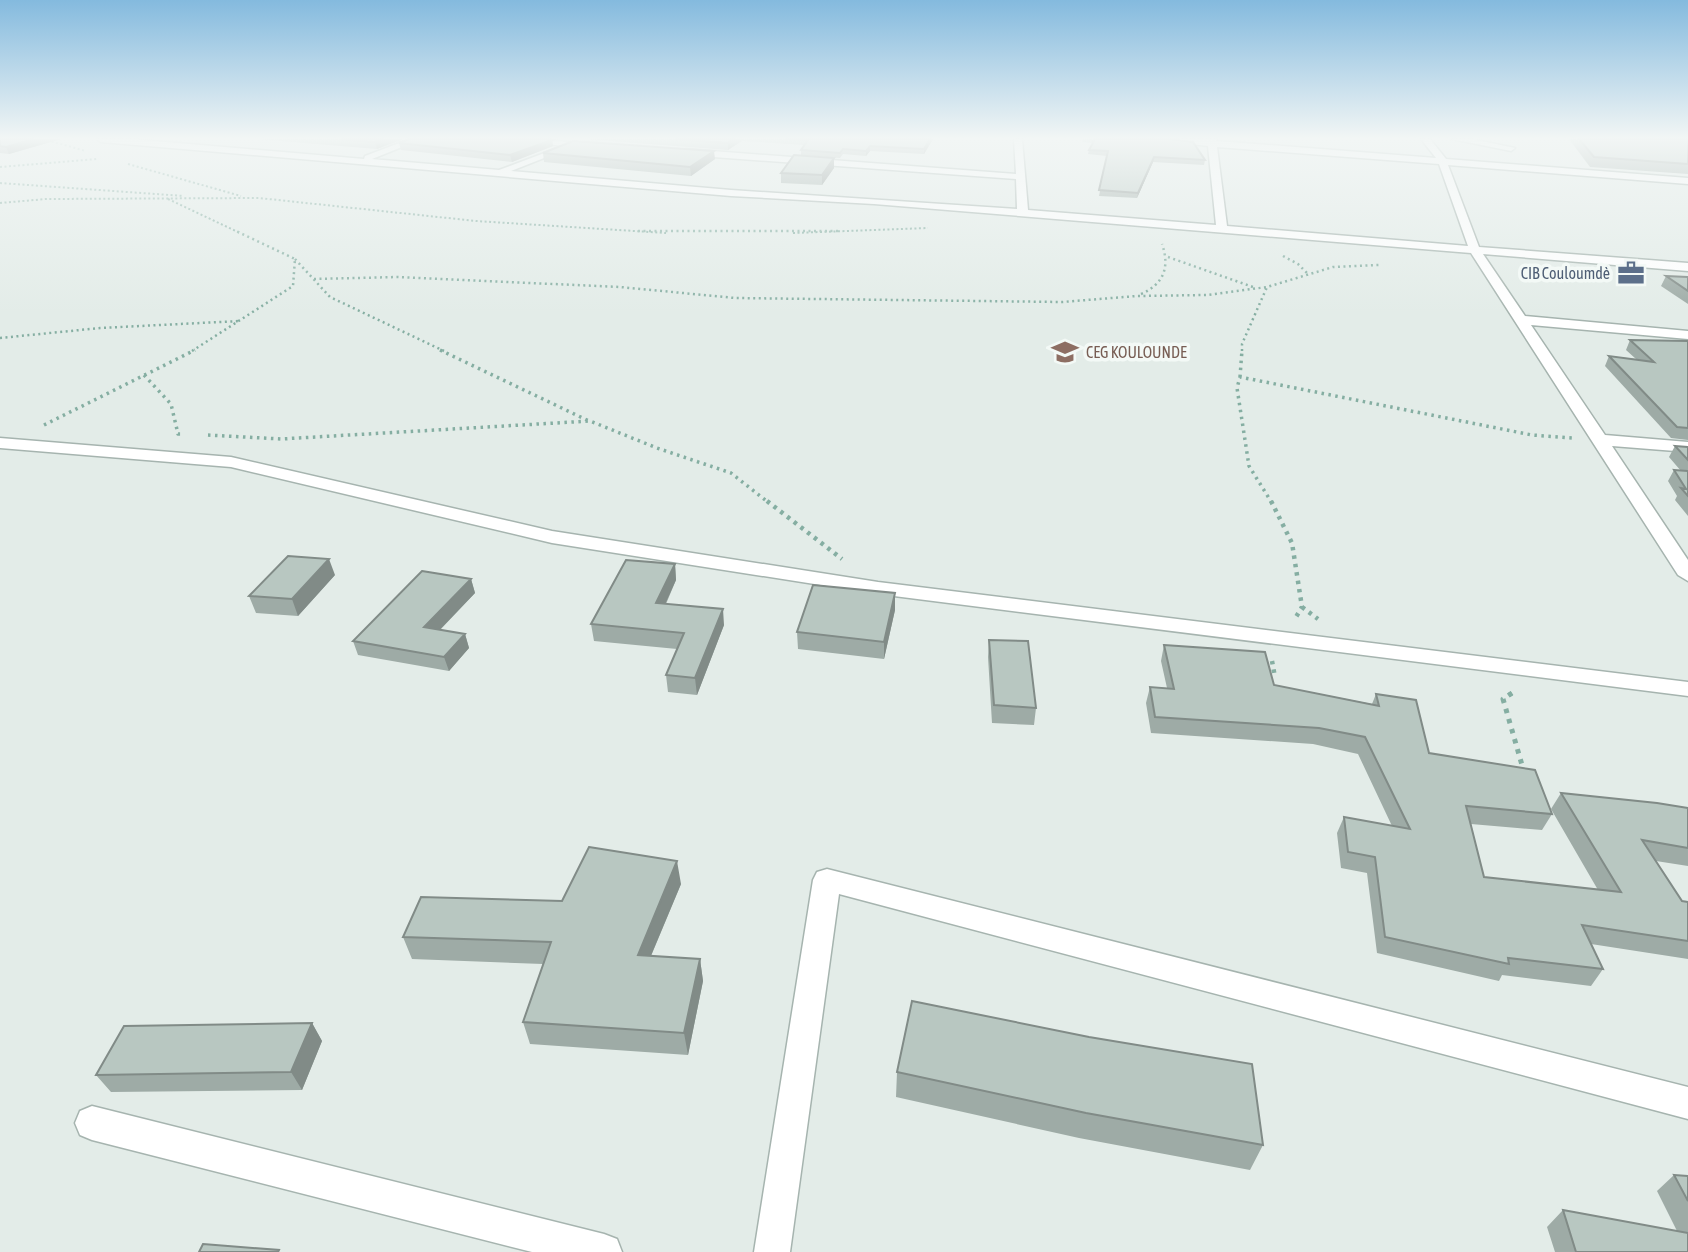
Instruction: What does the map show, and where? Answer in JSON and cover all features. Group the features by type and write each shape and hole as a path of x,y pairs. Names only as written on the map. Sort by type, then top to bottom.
{"street":[{"path":"803,197 1688,267"},
{"path":"1023,197 1023,215"},
{"path":"1219,197 1222,230"},
{"path":"1456,197 1475,250 1688,575"},
{"path":"1521,320 1688,335"},
{"path":"1600,440 1688,447"},
{"path":"2,444 231,462 552,537 878,588 1688,689"},
{"path":"772,1252 827,880 1688,1103"},
{"path":"92,1123 604,1252"}],"path":[{"path":"203,197 211,198"},
{"path":"0,203 46,199 249,198 476,221 668,233 790,233 927,228"},
{"path":"167,199 295,259 330,297 590,421 657,449 731,472 878,588"},
{"path":"1137,296 1153,290 1165,275 1168,257 1161,243"},
{"path":"1168,257 1256,289"},
{"path":"2,444 195,350 293,286 295,259"},
{"path":"314,279 397,277 620,286 735,298 1062,302 1137,296 1207,295 1267,287 1333,267 1379,265"},
{"path":"1267,287 1242,344 1237,387 1249,466 1280,515 1292,543 1302,607 1271,659 1275,677"},
{"path":"0,338 100,328 240,321"},
{"path":"144,376 171,404 178,434 191,435"},
{"path":"1240,377 1532,435 1600,440"},
{"path":"204,435 281,439 590,421"},
{"path":"1526,778 1503,699 1548,671"}],"building":[{"path":"1666,276 1688,277 1688,291"},
{"path":"1630,340 1688,341 1688,428 1677,427 1609,356 1654,362"},
{"path":"1675,446 1688,447 1688,460"},
{"path":"1674,470 1688,471 1688,496 1681,488 1686,489"},
{"path":"288,556 329,559 292,599 249,596"},
{"path":"626,560 675,564 656,603 723,609 695,678 666,675 684,633 591,624"},
{"path":"422,571 471,579 424,627 465,634 444,657 353,641"},
{"path":"813,585 895,593 884,642 797,632"},
{"path":"989,640 1028,641 1036,708 994,705"},
{"path":"1164,645 1265,652 1274,685 1379,706 1376,694 1416,700 1429,753 1535,770 1552,814 1466,806 1484,877 1621,892 1561,793 1688,808 1688,848 1642,840 1682,901 1688,902 1688,941 1582,925 1603,969 1508,958 1509,964 1385,937 1375,857 1348,852 1344,817 1410,829 1365,737 1319,728 1155,717 1150,687 1174,689"},
{"path":"589,847 677,861 638,955 700,959 684,1033 523,1022 551,942 403,937 421,897 562,901"},
{"path":"912,1001 1089,1037 1252,1064 1263,1145 1086,1113 897,1072"},
{"path":"312,1023 291,1072 96,1075 124,1026"},
{"path":"1674,1175 1688,1176 1688,1201"},
{"path":"1563,1210 1688,1233 1688,1252 1576,1252"},
{"path":"203,1244 279,1250 199,1252"}],"place":[{"name":"CIB Couloumdè","path":"1631,273"},
{"name":"CEG KOULOUNDE","path":"1065,352"}]}
